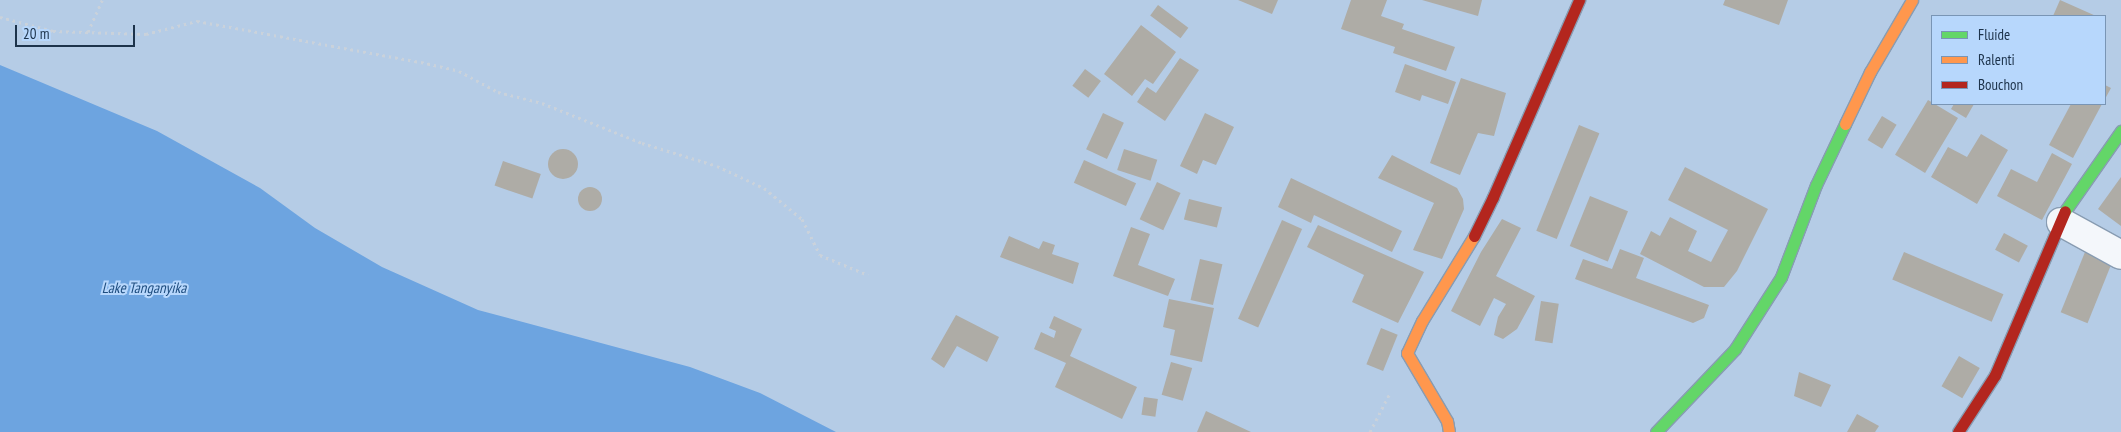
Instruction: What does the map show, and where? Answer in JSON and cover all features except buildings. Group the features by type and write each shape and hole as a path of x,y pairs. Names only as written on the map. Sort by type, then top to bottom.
{"street":[{"path":"1449,432 1447,421 1407,353 1422,321 1476,232 1579,0"},
{"path":"1656,432 1735,349 1781,277 1816,185 1870,72 1912,0"},
{"path":"1958,432 1995,374 2065,211 2121,131"},
{"path":"2061,222 2121,255"}],"path":[{"path":"88,32 102,0"},
{"path":"0,17 53,31 146,34 197,21 421,62 459,71 498,92 542,103 642,144 717,166 764,188 802,219 820,255 868,274"}],"water":[{"name":"Lake Tanganyika","path":"0,65 157,131 260,188 315,228 382,267 478,310 690,367 760,393 836,432 0,432"}],"traffic: fast":[{"path":"1656,432 1735,349 1781,277 1816,185 1845,124"},
{"path":"2065,211 2121,131"}],"traffic: slow":[{"path":"1845,124 1870,72 1912,0"},
{"path":"1449,432 1447,421 1407,353 1422,321 1474,236"}],"traffic: jam":[{"path":"1474,236 1493,197 1579,0"},
{"path":"1958,432 1995,375 2065,211"}]}
